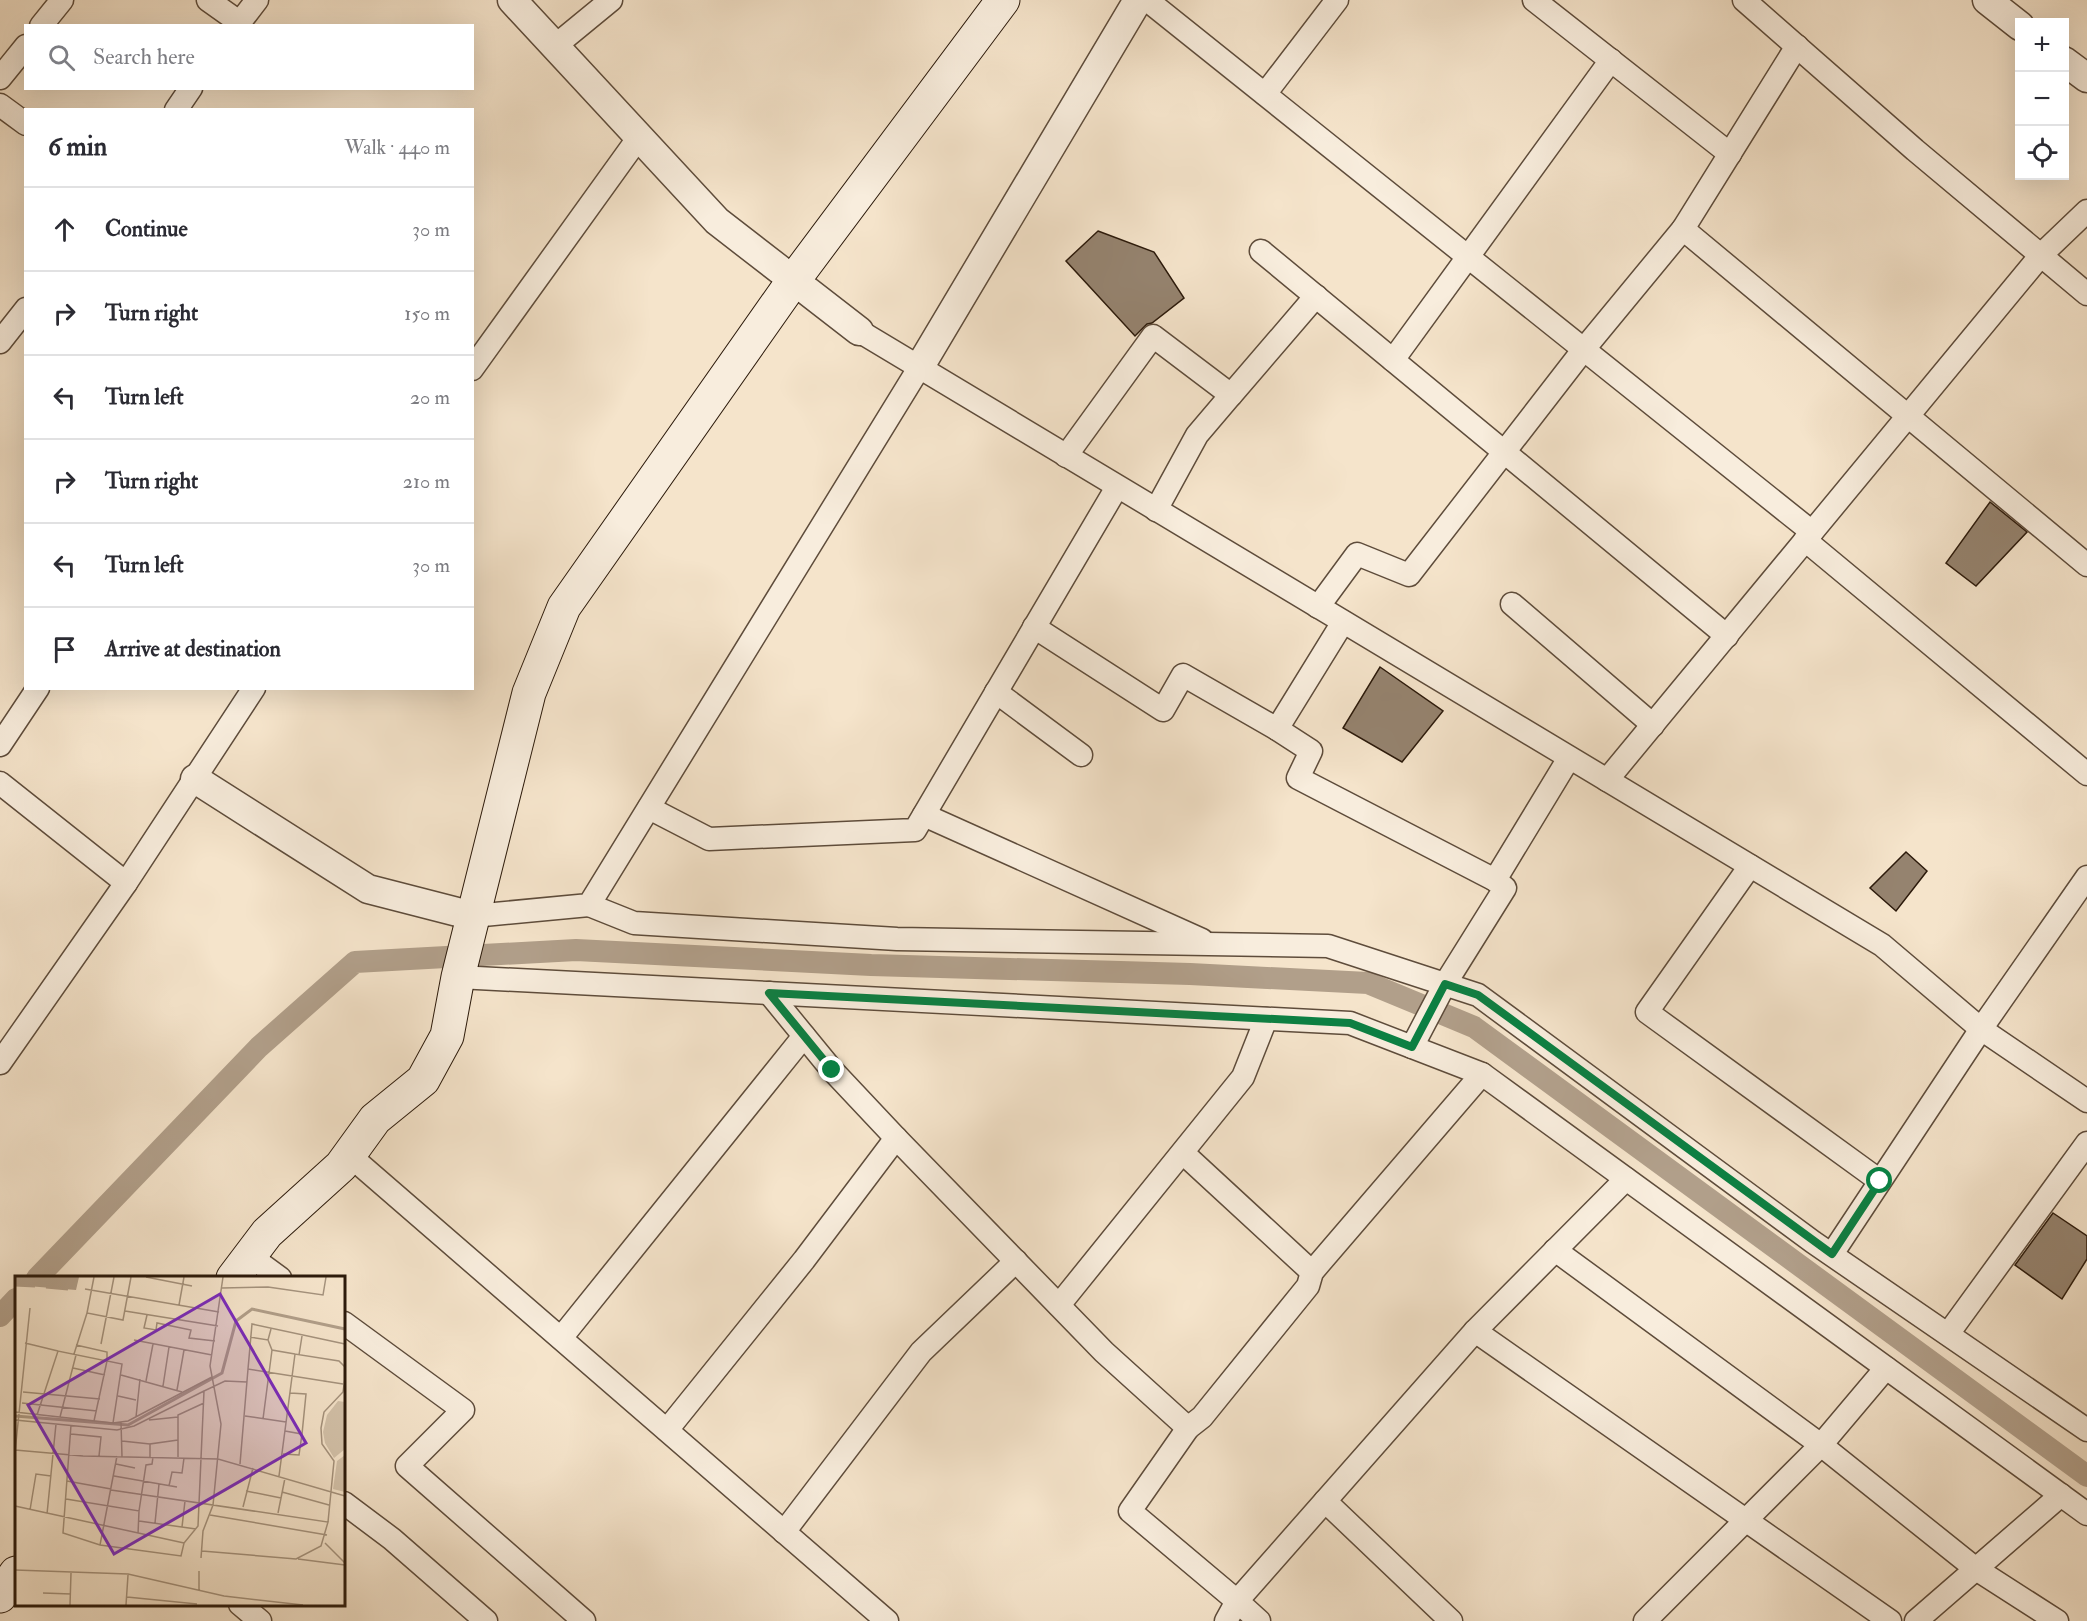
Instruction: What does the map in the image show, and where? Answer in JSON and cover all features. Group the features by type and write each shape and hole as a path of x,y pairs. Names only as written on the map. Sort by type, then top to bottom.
{"main road":[{"path":"242,1267 267,1233 341,1166 375,1119 423,1080 447,1036 458,977 529,693 564,607 793,281 1003,0"},
{"path":"0,1596 15,1574"}],"street":[{"path":"44,24 62,0"},
{"path":"208,0 238,24 257,0"},
{"path":"512,0 717,221 859,332 1882,945 1981,1029 2087,1101"},
{"path":"555,46 611,0"},
{"path":"589,905 919,368 1138,0"},
{"path":"1147,0 1584,350 1809,536 2087,774"},
{"path":"1264,94 1337,0"},
{"path":"1534,0 1730,154"},
{"path":"1744,0 2087,294"},
{"path":"1987,0 2015,23"},
{"path":"1318,607 1357,554 1409,575 1584,350 1683,229 1797,46"},
{"path":"0,78 24,48"},
{"path":"1393,360 1611,60"},
{"path":"2069,65 2087,78"},
{"path":"177,108 190,90"},
{"path":"0,105 24,123"},
{"path":"474,366 639,137"},
{"path":"1607,780 2041,255 2087,211"},
{"path":"1683,229 2087,565"},
{"path":"1261,251 1726,636"},
{"path":"1156,510 1197,435 1316,296"},
{"path":"0,342 24,312"},
{"path":"1066,456 1153,336 1230,394"},
{"path":"648,808 709,839 915,830 1117,487"},
{"path":"1512,604 1653,725"},
{"path":"1277,729 1343,622"},
{"path":"1034,627 1163,710 1183,675 1311,751 1298,778 1495,880 1505,888 1445,984 1412,1047"},
{"path":"0,745 37,690"},
{"path":"0,1063 126,883 253,690"},
{"path":"996,692 1081,755"},
{"path":"1495,880 1569,758"},
{"path":"195,779 368,888 473,916 589,905 634,923 897,939 1328,946 1478,995 1832,1254 2087,1430"},
{"path":"0,783 126,883"},
{"path":"924,815 1211,944"},
{"path":"1750,866 1647,1012 1880,1181"},
{"path":"1832,1254 1981,1029 2087,877"},
{"path":"458,977 1350,1023 1482,1074 2087,1514"},
{"path":"769,993 832,1070 896,1138 1104,1352 1188,1428"},
{"path":"1059,1305 1243,1077 1266,1019"},
{"path":"561,1338 804,1036"},
{"path":"1259,1621 1130,1511 1188,1428 1202,1418 1308,1286 1312,1272 1482,1074"},
{"path":"667,1430 804,1260 896,1138"},
{"path":"1948,1334 2087,1143"},
{"path":"1183,1153 1312,1272"},
{"path":"349,1155 887,1621"},
{"path":"1226,1621 1237,1601 1475,1331 1626,1179"},
{"path":"1555,1250 1821,1445 1976,1569 2057,1621"},
{"path":"784,1532 921,1352 1016,1261"},
{"path":"242,1267 273,1276"},
{"path":"345,1324 463,1410 407,1466 584,1621"},
{"path":"1475,1331 1890,1621"},
{"path":"1645,1621 1821,1445 1886,1368"},
{"path":"1916,1621 2061,1495"},
{"path":"1325,1501 1451,1621"},
{"path":"345,1504 392,1539 486,1621"}],"building":[{"path":"1098,231 1154,252 1184,298 1152,323 1147,324 1135,336 1066,261"},
{"path":"1990,502 2027,532 1976,586 1946,563"},
{"path":"1380,667 1443,711 1402,762 1343,728"},
{"path":"1906,852 1927,871 1896,911 1870,888"},
{"path":"2053,1213 2087,1236 2087,1259 2062,1299 2015,1265"}],"waterway":[{"path":"39,1276 259,1047 355,962 576,950 871,965 1190,974 1368,983 1474,1027 2087,1476"},
{"path":"0,1316 15,1300"}],"route":[{"path":"832,1070 769,993 1350,1023 1412,1047 1445,984 1478,995 1832,1254 1880,1181"}]}
